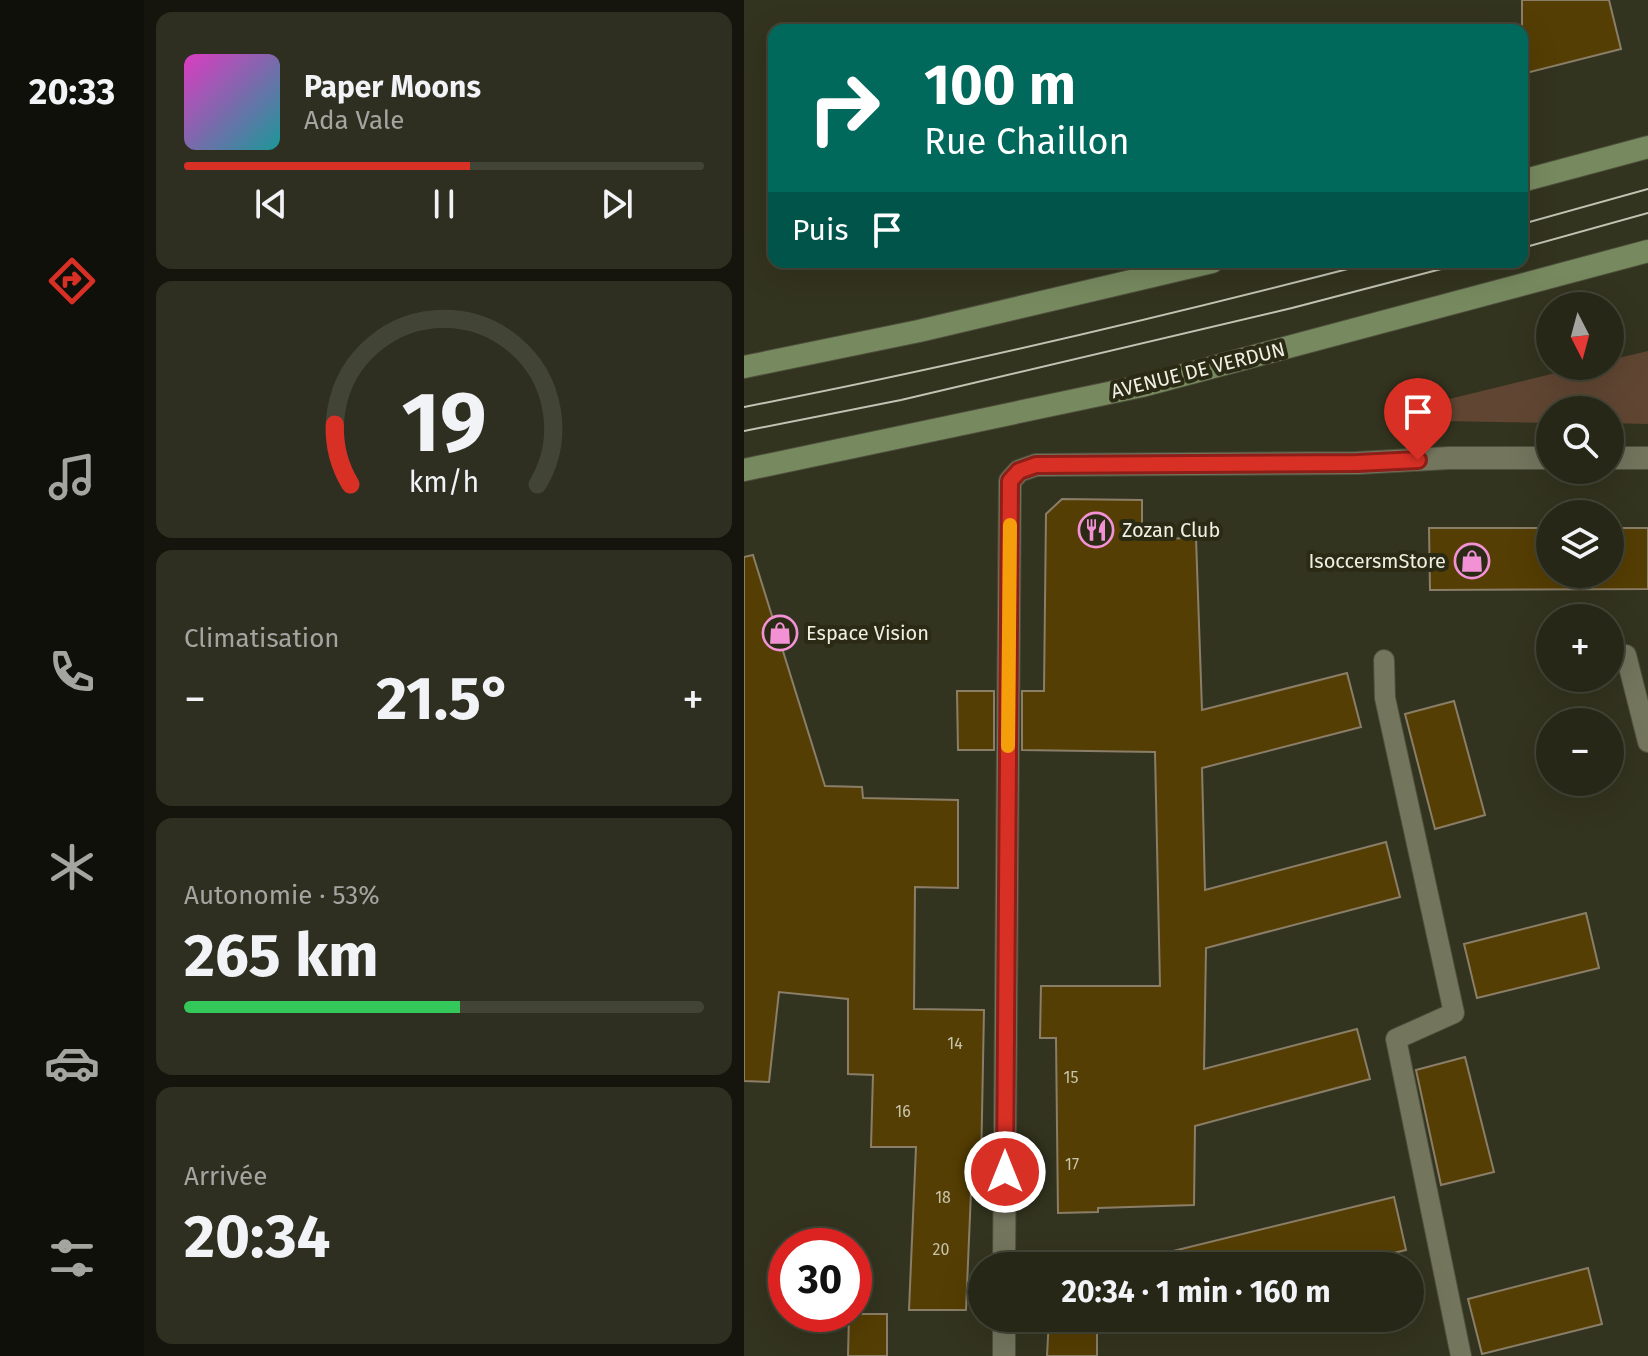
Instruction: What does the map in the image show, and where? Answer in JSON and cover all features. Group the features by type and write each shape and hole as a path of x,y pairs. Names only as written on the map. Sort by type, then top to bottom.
{"main road":[{"path":"1528,179 1648,147"},
{"name":"AVENUE DE VERDUN","path":"744,470 1142,386 1648,251"},
{"path":"744,367 919,331 1187,268"}],"street":[{"path":"1004,1252 1010,481 1019,471 1036,465 1357,463 1449,458 1536,458"},
{"path":"1624,458 1648,458"},
{"path":"1004,1332 1004,1356"}],"lane":[{"path":"1626,655 1648,742"},
{"path":"1384,660 1385,698 1454,1013 1396,1039 1461,1356"}],"shaded area":[{"path":"1648,351 1648,424 1624,423 1624,396 1536,396 1536,423 1388,420 1392,413 1536,378 1624,380 1624,357"}],"building":[{"path":"1522,0 1609,0 1621,49 1528,72 1528,24 1522,24"},
{"path":"1062,499 1142,500 1142,539 1196,538 1202,710 1347,673 1361,727 1202,768 1205,890 1386,842 1400,897 1206,948 1204,1069 1357,1029 1370,1079 1195,1126 1194,1205 1098,1208 1098,1212 1058,1213 1056,1038 1040,1038 1041,986 1160,986 1155,752 1022,750 1022,691 1044,691 1046,514"},
{"path":"1429,528 1536,528 1536,588 1624,588 1624,528 1648,528 1648,589 1430,590"},
{"path":"753,555 825,786 862,787 863,798 958,800 958,888 915,887 914,1009 984,1010 981,1168 972,1168 966,1310 909,1310 916,1147 871,1147 873,1075 848,1074 848,999 779,992 769,1082 744,1081 744,557"},
{"path":"957,691 994,691 994,750 958,750"},
{"path":"1454,701 1485,815 1435,829 1405,714"},
{"path":"1586,913 1599,968 1477,998 1464,944"},
{"path":"1465,1057 1494,1172 1441,1185 1416,1070"},
{"path":"1394,1197 1406,1250 1398,1252 1169,1252"},
{"path":"1588,1268 1602,1324 1482,1354 1468,1299"},
{"path":"872,1314 887,1314 887,1356 848,1356 849,1332 872,1332"},
{"path":"1048,1332 1097,1332 1097,1356 1047,1356"}],"tram line":[{"path":"1528,222 1648,189"},
{"path":"1528,246 1648,213"},
{"path":"744,407 1061,339 1351,268"},
{"path":"744,431 901,400 1292,308 1445,268"}],"slow traffic":[{"path":"1008,746 1010,525"}],"place":[{"name":"Zozan Club","path":"1096,530"},
{"name":"IsoccersmStore","path":"1472,561"},
{"name":"Espace Vision","path":"780,633"}],"route":[{"path":"1005,1172 1010,481 1019,471 1036,465 1418,460"}]}
